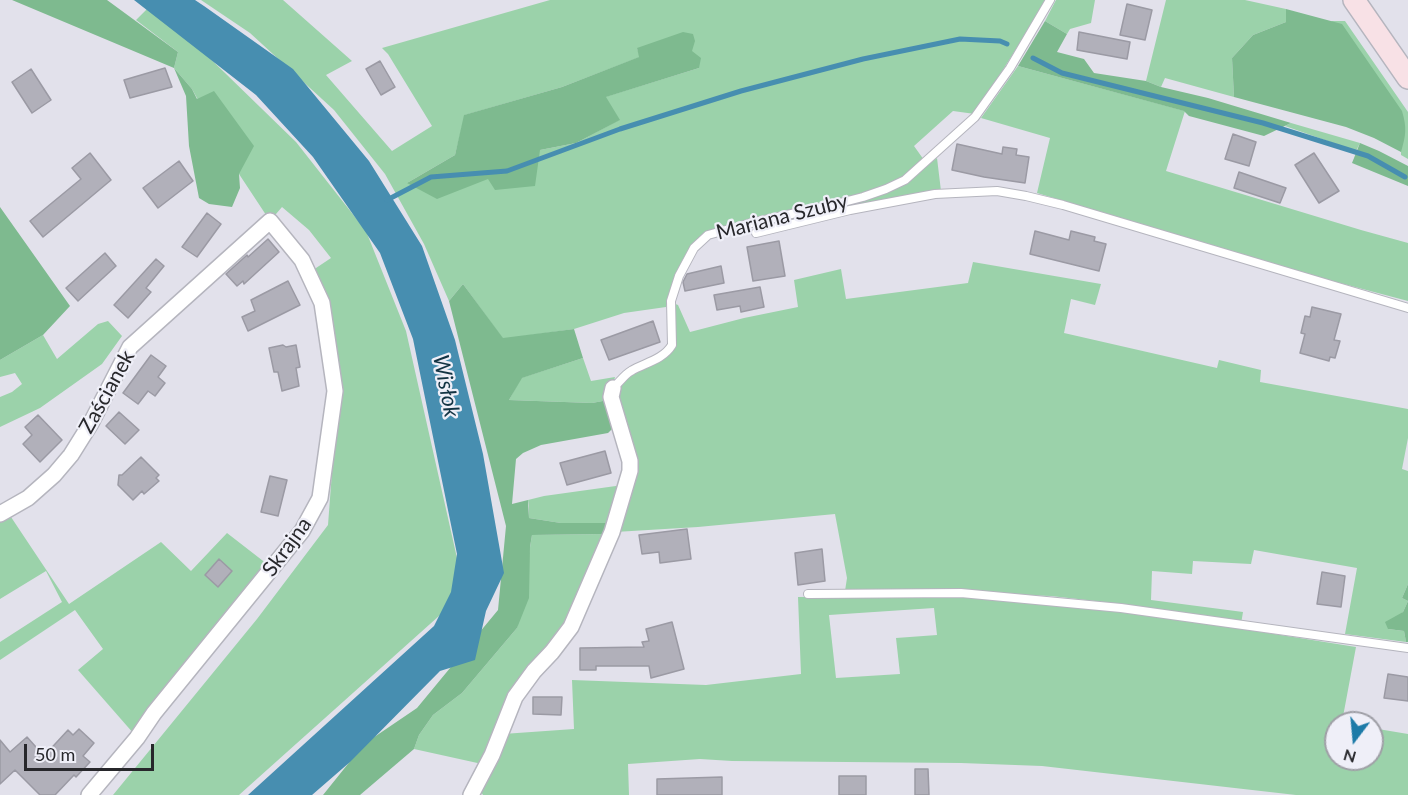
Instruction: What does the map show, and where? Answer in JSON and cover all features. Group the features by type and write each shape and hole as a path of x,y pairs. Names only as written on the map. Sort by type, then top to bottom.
{"main road":[{"path":"1354,0 1408,78"}],"street":[{"name":"Zaścianek","path":"0,514 28,498 54,475 71,455 91,423 130,347 270,221"},
{"name":"Skrajna","path":"89,795 302,531 320,498 335,391 322,303 302,260 270,221"},
{"name":"Mariana Szuby","path":"471,795 492,755 515,697 571,627 612,532 630,471 630,461 611,397 613,388"}],"lane":[{"name":"Mariana Szuby","path":"613,388 630,372 669,351 672,345 671,301 679,276 693,248 708,236 863,197 905,180 975,117 1010,68 1050,0"},
{"path":"756,233 850,210 935,194 997,191 1064,204 1408,308"},
{"path":"808,594 961,593 985,595 1121,608 1408,648"}],"green space":[{"path":"12,0 107,0 178,52 174,68"},
{"path":"201,0 283,0 352,61 326,75 392,151 432,126 388,54 382,48 550,0 1047,0 975,114 953,111 914,146 924,160 906,177 885,187 843,199 711,231 700,237 687,252 676,275 666,307 624,313 574,329 503,339 463,284 449,301 424,244 385,174 334,110 250,33","holes":["637,48 699,68 605,97 619,120 576,143 407,183 455,155 465,115 562,87 640,57"]},
{"path":"1056,0 1095,0 1091,23 1070,29 1067,34 1045,21"},
{"path":"1166,0 1245,0 1286,9 1286,22 1253,35 1232,58 1234,97 1165,78 1161,87 1146,81"},
{"path":"147,9 189,38 296,142 366,231 406,331 459,567 449,607 239,795 113,795 257,619 328,525 338,392 313,270 331,258 309,230 282,207 270,221 239,174 192,89 174,68 178,52 136,20"},
{"path":"1286,9 1342,24 1402,111 1405,132 1401,152 1346,127 1234,97 1232,58 1253,35 1286,22"},
{"path":"1045,21 1067,34 1057,52 1084,59 1094,73 1146,81 1291,123 1264,136 1189,116 1184,111 1018,66"},
{"path":"1331,21 1345,21 1408,112 1408,159 1401,155"},
{"path":"683,32 693,34 695,41 692,51 701,58 699,68 606,97 620,120 576,143 540,150 535,186 495,190 488,179 437,199 407,183 455,155 464,115 562,87 639,57 637,48"},
{"path":"1018,66 1185,111 1166,171 1408,243 1408,301 1321,278 1037,193 1050,138 981,118"},
{"path":"174,68 192,89 197,99 214,91 254,146 239,174 240,188 232,207 209,204 199,198 189,146 186,96"},
{"path":"1291,123 1360,143 1356,151 1285,126"},
{"path":"1360,143 1408,166 1408,186 1352,163"},
{"path":"937,158 941,191 785,222 784,218 857,202 891,191"},
{"path":"0,207 70,306 43,335 0,360"},
{"path":"973,262 1101,284 1095,305 1071,299 1064,333 1217,368 1219,360 1261,370 1260,382 1408,409 1408,438 1402,469 1408,471 1408,584 1402,598 1408,601 1403,612 1388,629 1404,631 1406,642 1345,634 1357,568 1254,550 1251,564 1193,561 1192,574 1152,571 1151,600 1243,612 1241,624 1051,596 879,590 845,591 847,578 835,514 615,532 630,485 616,391 632,374 674,349 673,303 678,305 690,332 798,307 794,280 841,269 846,299 968,283"},
{"path":"463,284 503,338 574,329 583,358 522,378 509,400 592,403 608,400 614,427 608,433 541,445 523,453 516,459 512,504 528,500 529,518 561,523 610,523 606,534 532,535 529,598 517,628 462,693 433,715 419,735 414,749 360,795 323,795 364,744 417,708 498,610 506,526 449,301"},
{"path":"108,321 122,336 102,364 40,408 0,427 0,397 12,392 22,384 15,373 0,377 0,360 43,335 57,359 98,324"},
{"path":"583,358 591,381 615,377 608,400 592,403 509,400 521,378"},
{"path":"623,485 610,523 561,523 529,518 528,500"},
{"path":"11,517 69,604 161,542 191,571 227,533 267,564 134,734 78,670 103,649 75,610 0,660 0,642 62,602 46,571 0,599 0,522"},
{"path":"606,534 569,622 482,764 414,749 419,735 433,715 462,693 517,628 532,535"},
{"path":"1408,584 1408,601 1402,598"},
{"path":"959,596 1143,613 1356,647 1344,711 1324,711 1324,771 1384,771 1384,730 1408,734 1408,795 1296,795 1042,766 700,759 628,764 629,795 483,795 481,792 503,734 574,729 572,680 706,685 801,674 798,597","holes":["934,608 937,635 896,638 900,674 836,678 829,615"]},
{"path":"1408,601 1408,642 1406,642 1404,631 1388,629 1385,622 1403,612"}],"water":[{"name":"Wisłok","path":"134,0 195,0 204,6 293,69 369,161 422,246 455,340 483,454 504,573 486,611 475,660 440,671 350,762 312,795 248,795 434,626 451,592 457,554 413,339 380,253 313,157 256,95"}],"building":[{"path":"1127,4 1152,10 1145,40 1120,35"},
{"path":"1079,32 1130,42 1127,59 1077,50"},
{"path":"380,61 395,87 381,95 366,69"},
{"path":"165,68 172,87 130,98 124,80"},
{"path":"31,69 51,100 32,113 12,82"},
{"path":"1233,134 1256,142 1249,166 1225,159"},
{"path":"957,144 1002,154 1003,147 1017,149 1016,155 1029,157 1025,183 952,170"},
{"path":"90,153 111,180 43,237 30,221 81,179 72,168"},
{"path":"1314,153 1339,191 1319,203 1295,165"},
{"path":"179,161 193,181 158,208 143,188"},
{"path":"1239,172 1286,188 1280,203 1234,188"},
{"path":"207,213 221,224 197,257 182,247"},
{"path":"1035,231 1069,240 1071,231 1095,237 1094,241 1106,244 1099,271 1030,254"},
{"path":"268,239 279,252 244,284 243,281 237,286 226,274"},
{"path":"779,241 785,276 753,281 747,247"},
{"path":"105,253 116,266 78,301 66,288"},
{"path":"156,259 164,266 146,288 151,292 128,318 114,305"},
{"path":"721,266 724,283 685,291 683,282 687,274"},
{"path":"288,281 300,305 248,331 242,317 255,311 251,300"},
{"path":"760,287 764,307 741,312 740,306 717,310 714,295"},
{"path":"1312,307 1341,314 1334,340 1340,341 1335,358 1330,357 1329,361 1300,353 1305,334 1301,333 1305,316 1310,317"},
{"path":"653,321 660,342 609,360 601,340"},
{"path":"283,345 286,347 296,345 300,367 296,368 299,386 282,391 278,372 274,372 269,348"},
{"path":"151,355 166,366 158,377 165,383 155,396 148,391 138,404 123,393"},
{"path":"119,412 139,430 125,444 106,426"},
{"path":"38,415 62,440 40,462 23,444 32,435 25,427"},
{"path":"605,451 611,473 567,485 560,463"},
{"path":"141,457 159,475 156,478 159,481 144,494 142,491 133,500 118,485 119,475 122,475"},
{"path":"270,476 287,480 278,516 261,512"},
{"path":"687,529 691,559 660,563 659,552 642,554 639,535"},
{"path":"822,549 825,581 798,585 795,553"},
{"path":"219,559 232,571 218,587 205,575"},
{"path":"1322,572 1345,576 1341,607 1317,604"},
{"path":"672,622 684,669 651,678 649,666 596,666 596,670 580,670 580,648 644,647 642,642 649,641 646,629"},
{"path":"1388,674 1408,677 1408,701 1384,698"},
{"path":"533,697 562,697 561,715 533,714"},
{"path":"79,729 94,743 83,756 90,762 55,795 40,795 15,770 0,784 0,740 10,752 27,737 44,756 68,730 73,735"},
{"path":"915,769 928,769 929,795 915,795"},
{"path":"839,776 866,776 866,795 839,795"},
{"path":"722,777 722,795 657,795 657,779"}],"waterway":[{"path":"387,200 431,177 507,171 620,129 741,91 863,59 960,39 1000,41 1007,44"},
{"path":"1033,58 1062,73 1263,123 1368,156 1405,177"}]}
